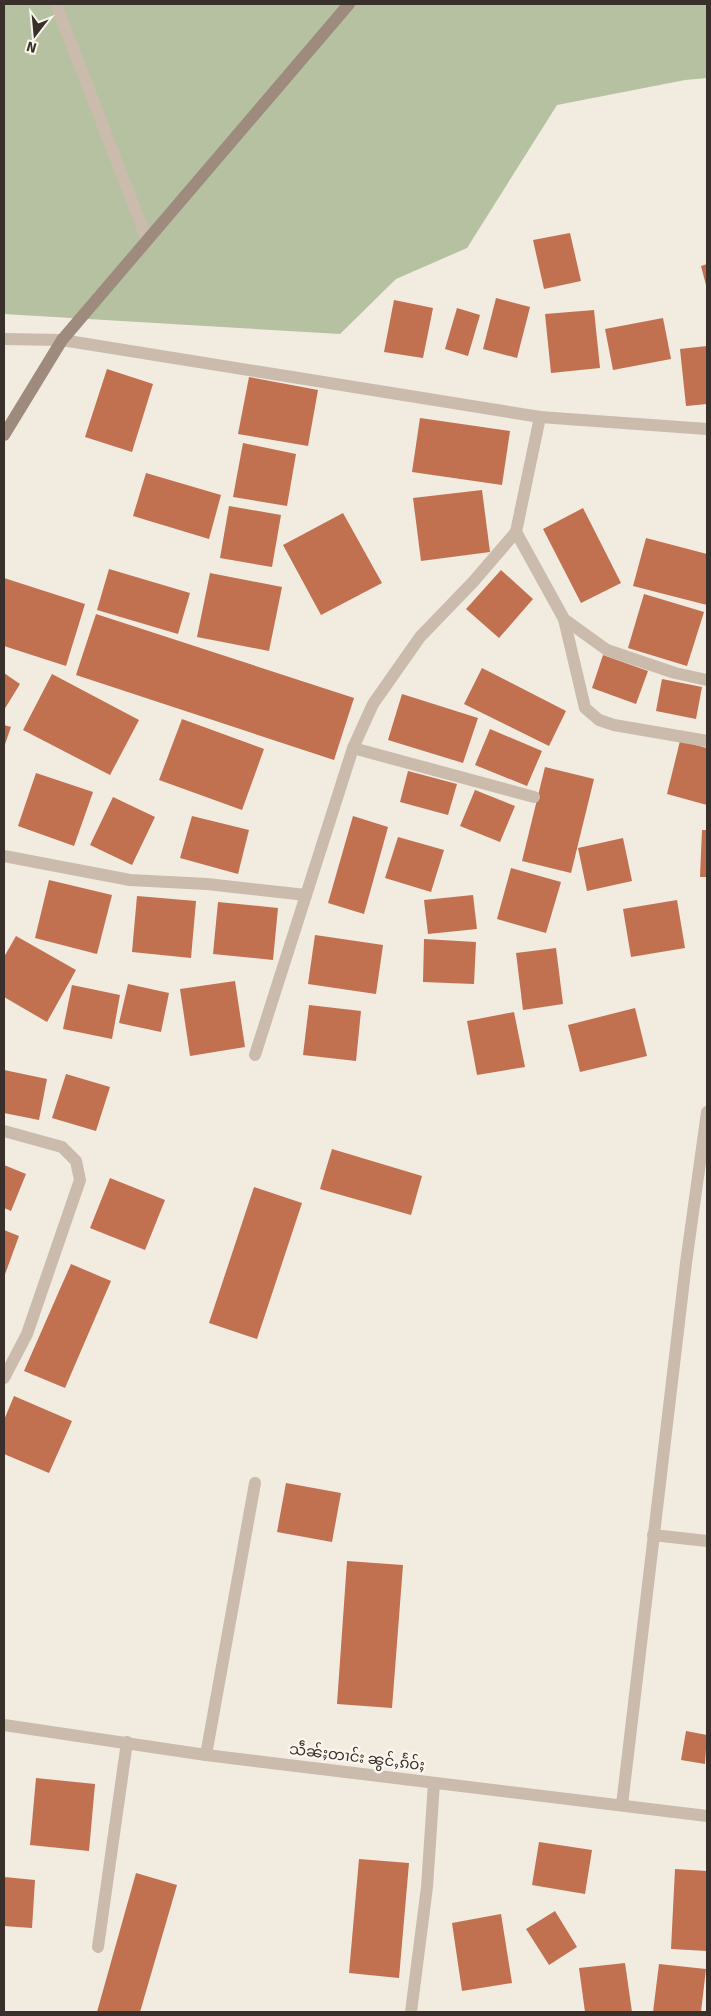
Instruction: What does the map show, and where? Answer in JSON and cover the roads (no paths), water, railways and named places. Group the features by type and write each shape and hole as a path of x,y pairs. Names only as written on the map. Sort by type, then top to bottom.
{"street":[{"path":"56,4 147,240"},
{"path":"4,435 62,340 349,4"},
{"path":"4,339 62,340 540,416 707,429"},
{"path":"255,1055 353,748 372,704 420,637 516,532 540,416"},
{"path":"516,532 564,619 585,708 599,720 614,725 707,741"},
{"path":"564,619 607,650 675,673 707,680"},
{"path":"353,748 534,797"},
{"path":"4,856 130,880 207,884 306,895"},
{"path":"622,1805 686,1263 707,1112"},
{"path":"4,1131 62,1147 76,1162 80,1180 27,1334 4,1378"},
{"path":"206,1755 255,1483"},
{"path":"653,1535 707,1541"},
{"name":"သဵၼ်ႈတၢင်း ၼွင်ႇၵႅဝ်ႈ","path":"4,1725 206,1755 707,1816"},
{"path":"98,1947 126,1742"},
{"path":"411,2012 427,1887 434,1783"}]}
